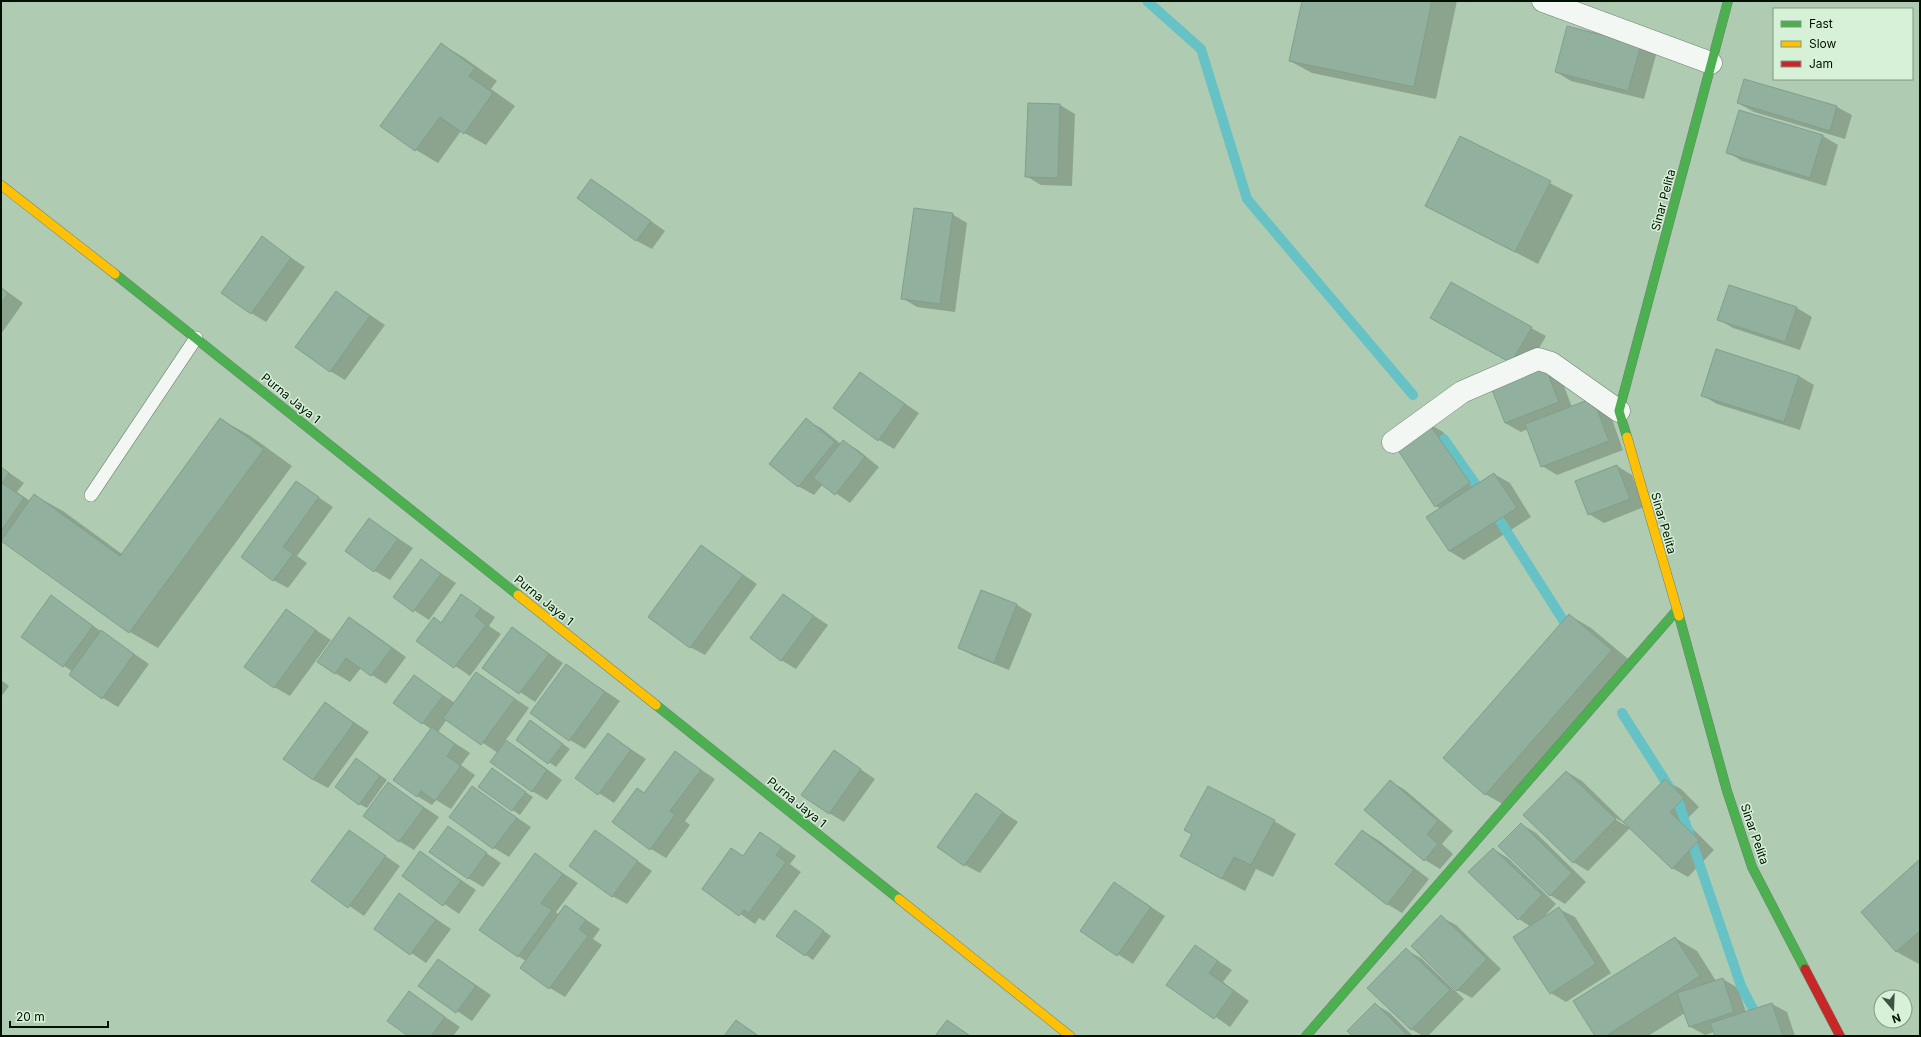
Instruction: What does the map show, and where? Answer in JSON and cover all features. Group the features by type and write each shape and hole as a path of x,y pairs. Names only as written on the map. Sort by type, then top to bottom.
{"street":[{"path":"1543,1 1711,63"},
{"name":"Sinar Pelita","path":"1728,1 1619,411 1677,610 1727,791 1752,867 1840,1036"},
{"name":"Purna Jaya 1","path":"1,185 196,338 1070,1036"},
{"path":"1393,442 1462,392 1538,359 1551,363 1619,411"},
{"path":"1306,1036 1677,610"}],"lane":[{"path":"91,495 196,338"}],"building":[{"path":"1302,1 1432,1 1414,87 1289,61"},
{"path":"1567,26 1641,45 1628,91 1555,72"},
{"path":"441,43 475,68 469,76 493,93 464,134 440,117 415,151 380,126"},
{"path":"1744,79 1837,106 1830,131 1737,103"},
{"path":"1028,103 1060,104 1058,178 1025,177"},
{"path":"1739,110 1823,135 1810,178 1726,153"},
{"path":"1460,136 1551,181 1515,252 1425,206"},
{"path":"591,179 651,221 636,241 577,198"},
{"path":"914,208 953,213 940,304 901,299"},
{"path":"262,236 291,258 251,314 221,293"},
{"path":"1451,282 1532,327 1511,363 1430,318"},
{"path":"1729,285 1797,307 1785,342 1717,320"},
{"path":"1,288 8,294 1,304"},
{"path":"336,291 370,316 330,372 295,347"},
{"path":"1716,349 1799,376 1784,422 1701,396"},
{"path":"1545,366 1559,402 1505,423 1491,387"},
{"path":"860,372 905,404 878,441 833,408"},
{"path":"1593,398 1609,441 1541,467 1525,424"},
{"path":"220,418 264,449 129,633 1,541 34,494 120,556"},
{"path":"806,418 835,442 798,487 769,464"},
{"path":"1428,422 1470,483 1435,507 1394,444"},
{"path":"843,440 865,457 835,495 813,478"},
{"path":"1617,465 1630,499 1588,515 1575,481"},
{"path":"1,467 9,473 2,483 24,498 1,531"},
{"path":"1494,473 1517,508 1449,551 1426,517"},
{"path":"296,481 319,497 283,547 293,554 273,581 241,557"},
{"path":"369,518 398,539 374,572 345,551"},
{"path":"701,545 743,575 690,648 648,617"},
{"path":"421,559 441,574 413,612 393,597"},
{"path":"981,590 1017,604 994,663 958,648"},
{"path":"461,594 481,608 475,616 486,625 454,668 416,641 434,617 441,623"},
{"path":"783,594 814,616 781,661 750,638"},
{"path":"51,595 93,626 63,667 21,637"},
{"path":"286,609 316,630 274,688 244,667"},
{"path":"1569,614 1612,650 1485,795 1443,758"},
{"path":"349,617 392,648 371,676 346,658 335,674 317,662"},
{"path":"512,627 549,654 519,694 482,668"},
{"path":"101,630 134,654 102,699 69,675"},
{"path":"566,664 605,692 569,741 530,713"},
{"path":"476,672 515,699 481,745 443,718"},
{"path":"414,675 443,696 422,724 393,703"},
{"path":"325,702 354,723 313,780 283,759"},
{"path":"530,720 563,744 548,764 516,740"},
{"path":"432,727 455,744 447,756 461,766 435,801 421,791 417,797 393,780"},
{"path":"608,733 631,750 598,795 575,778"},
{"path":"506,740 547,770 532,792 490,762"},
{"path":"834,750 861,769 829,814 801,795"},
{"path":"675,751 701,770 670,811 675,815 650,850 612,822 637,788 644,793"},
{"path":"356,758 380,776 359,805 335,787"},
{"path":"492,768 526,792 512,811 478,787"},
{"path":"1566,771 1616,819 1573,863 1523,815"},
{"path":"1665,779 1684,798 1670,812 1699,840 1672,869 1623,822"},
{"path":"1390,780 1438,821 1427,834 1438,844 1424,861 1364,810"},
{"path":"388,782 424,808 399,842 363,816"},
{"path":"472,786 517,818 493,849 449,817"},
{"path":"1208,786 1275,820 1251,865 1234,857 1222,879 1180,856 1192,834 1184,830"},
{"path":"976,793 1003,812 964,866 937,847"},
{"path":"1521,823 1572,873 1550,896 1498,846"},
{"path":"448,826 487,853 468,879 429,852"},
{"path":"349,830 386,856 348,908 311,881"},
{"path":"595,830 638,861 612,897 569,866"},
{"path":"1362,830 1414,870 1387,905 1335,864"},
{"path":"760,832 782,847 776,855 786,862 749,913 744,910 739,916 702,889 731,848 743,856"},
{"path":"1493,848 1542,895 1518,920 1468,872"},
{"path":"420,851 461,881 443,906 402,876"},
{"path":"535,853 563,874 541,903 552,910 518,957 479,930"},
{"path":"1920,859 1920,931 1896,952 1861,912"},
{"path":"1114,882 1151,907 1117,956 1080,931"},
{"path":"399,893 436,920 410,955 374,929"},
{"path":"565,905 586,920 579,929 588,936 549,989 520,968"},
{"path":"1559,907 1596,964 1550,994 1513,937"},
{"path":"795,910 824,931 805,956 776,936"},
{"path":"1441,915 1487,959 1457,991 1411,946"},
{"path":"1675,937 1700,976 1606,1036 1595,1036 1573,1001"},
{"path":"1195,945 1218,961 1209,973 1234,991 1214,1019 1166,985"},
{"path":"1406,948 1450,990 1411,1030 1367,988"},
{"path":"438,959 476,986 456,1013 418,986"},
{"path":"1723,978 1734,1012 1689,1027 1677,993"},
{"path":"409,991 445,1017 431,1036 408,1036 387,1021"},
{"path":"1375,1003 1408,1036 1352,1036 1347,1031"},
{"path":"1772,1003 1783,1036 1715,1036 1710,1023"},
{"path":"736,1020 758,1036 724,1036"},
{"path":"947,1020 970,1036 935,1036"}],"waterway":[{"path":"1147,1 1201,49 1247,199 1413,395"},
{"path":"1444,439 1488,502 1570,631"},
{"path":"1622,713 1678,801 1741,986 1767,1036"}],"traffic: fast":[{"path":"1627,437 1619,411 1728,1"},
{"path":"115,274 518,595"},
{"path":"1306,1036 1677,610"},
{"path":"1679,616 1727,791 1752,867 1805,969"},
{"path":"656,705 899,899"}],"traffic: slow":[{"path":"1,185 115,274"},
{"path":"1627,437 1679,616"},
{"path":"518,595 656,705"},
{"path":"899,899 1070,1036"}],"traffic: jam":[{"path":"1805,969 1840,1036"}]}
